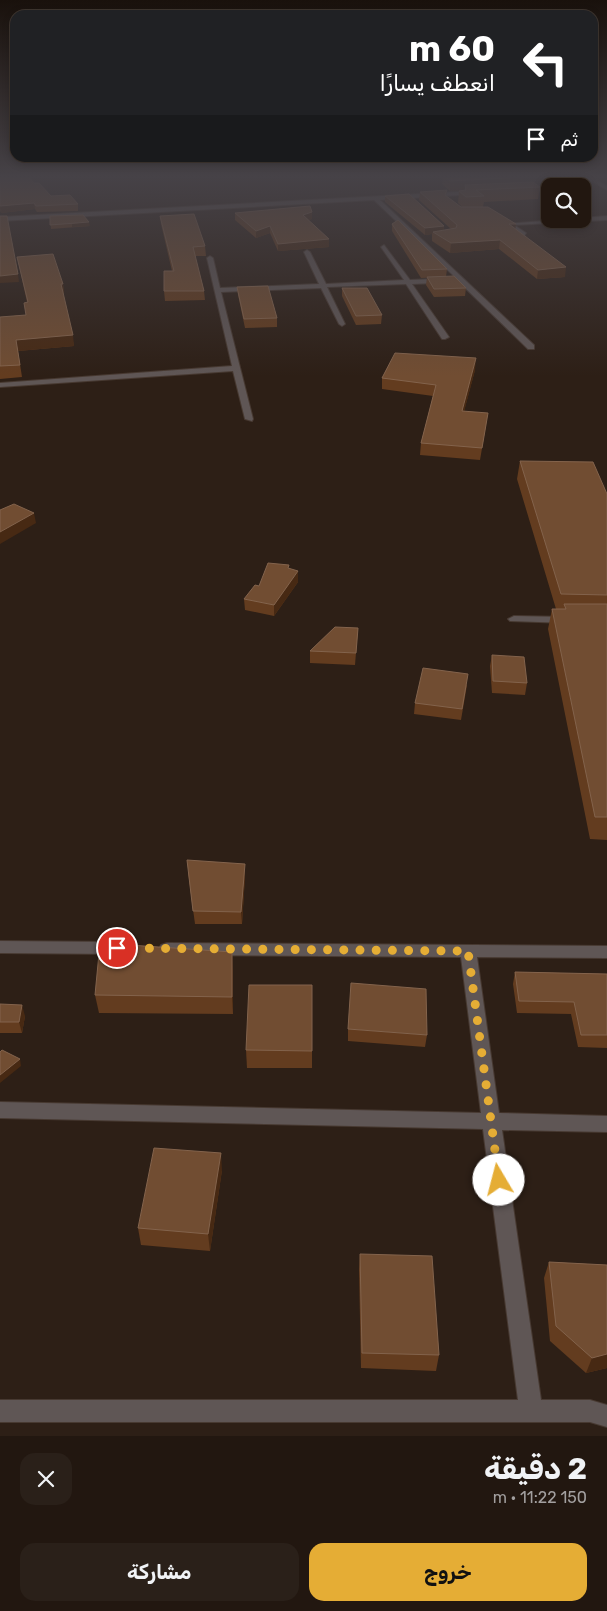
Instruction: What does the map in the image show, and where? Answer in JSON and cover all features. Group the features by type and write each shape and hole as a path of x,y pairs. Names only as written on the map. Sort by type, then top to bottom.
{"street":[{"path":"420,242 531,347"},
{"path":"384,247 444,337"},
{"path":"306,252 342,324"},
{"path":"210,258 249,419"},
{"path":"219,290 462,280"},
{"path":"0,385 237,368"},
{"path":"514,619 578,620"},
{"path":"0,948 130,948"},
{"path":"150,949 607,952"},
{"path":"468,951 531,1411"},
{"path":"0,1110 607,1124"},
{"path":"0,1411 590,1411 607,1416"}],"building":[{"path":"0,242 12,242 18,274 0,276"},
{"path":"167,242 204,242 205,246 193,247 204,291 164,291 164,271 174,271"},
{"path":"277,242 298,242 278,244"},
{"path":"404,242 420,242 447,269 422,270"},
{"path":"503,242 533,242 566,267 538,270"},
{"path":"53,254 63,284 61,284 73,335 16,340 20,365 0,366 0,317 26,315 24,303 28,302 17,257"},
{"path":"454,276 466,288 434,289 427,277"},
{"path":"268,286 277,318 244,319 237,287"},
{"path":"342,288 367,288 382,315 356,316"},
{"path":"395,353 476,358 462,411 488,413 482,448 421,443 436,385 382,378"},
{"path":"520,461 593,462 607,494 607,595 561,594"},
{"path":"14,504 34,513 0,532 0,510"},
{"path":"268,563 289,565 288,568 298,571 274,605 244,599 255,585 259,586"},
{"path":"564,604 607,604 607,817 595,817 552,609 566,609"},
{"path":"335,627 358,628 356,653 310,651"},
{"path":"492,655 524,657 527,683 493,681"},
{"path":"423,668 468,674 462,709 415,703"},
{"path":"187,860 245,864 241,912 193,911"},
{"path":"100,943 232,952 232,997 95,995"},
{"path":"515,972 607,974 607,1035 581,1035 574,1002 519,1001"},
{"path":"351,983 426,989 427,1035 348,1029"},
{"path":"249,985 312,985 312,1051 246,1050"},
{"path":"0,1004 22,1005 19,1022 0,1022"},
{"path":"2,1050 20,1059 0,1075 0,1052"},
{"path":"154,1148 221,1153 208,1234 138,1228"},
{"path":"360,1254 432,1256 439,1355 362,1353"},
{"path":"549,1262 607,1265 607,1354 592,1358 556,1326"}],"route":[{"path":"117,948 468,951 499,1180"}]}
